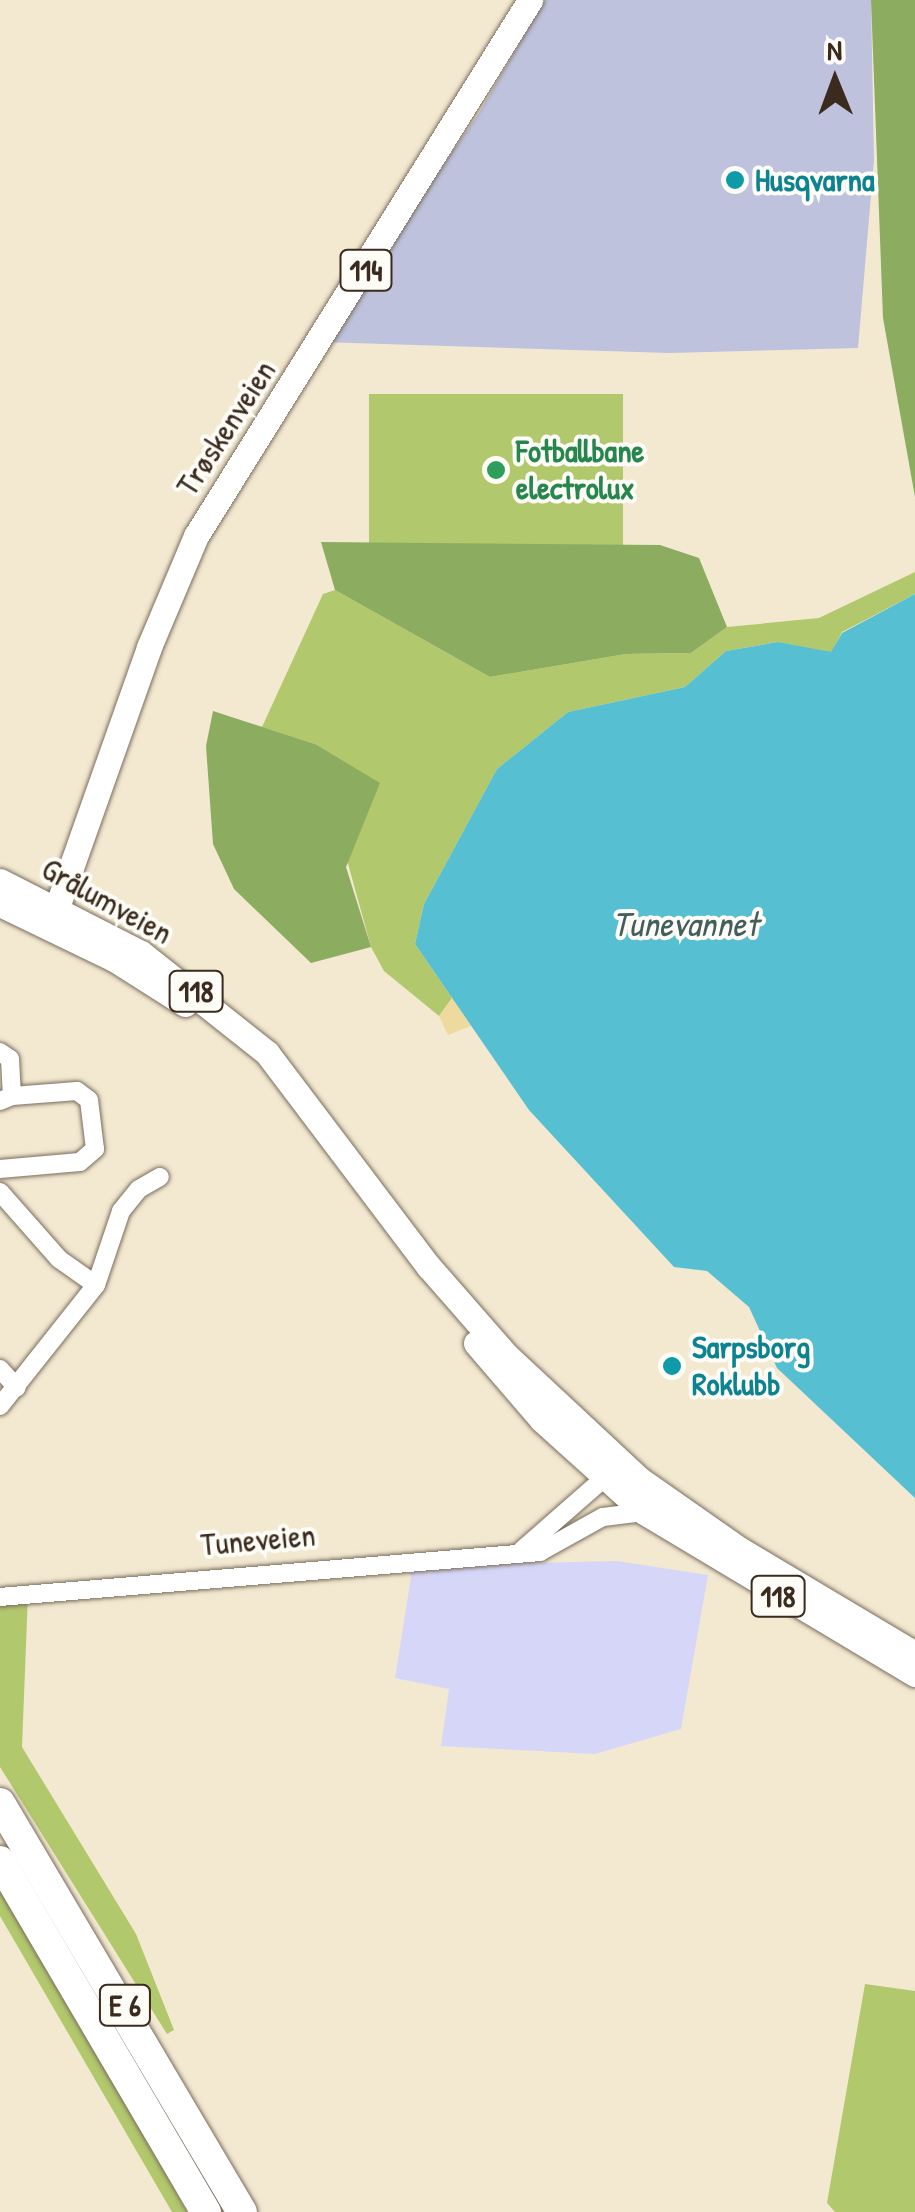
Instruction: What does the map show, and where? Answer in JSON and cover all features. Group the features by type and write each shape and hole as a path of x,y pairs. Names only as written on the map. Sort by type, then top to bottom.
{"highway":[{"name":"E 6","path":"0,1803 112,1982 242,2212"},
{"name":"E 6","path":"0,1861 206,2212"}],"main road":[{"name":"Trøskenveien","path":"54,917 154,633 196,536 530,0"},
{"name":"Grålumveien","path":"0,881 54,917 192,988 266,1052 429,1267 506,1356 640,1479"},
{"name":"Grålumveien","path":"0,904 54,917"},
{"name":"Grålumveien","path":"429,1267 492,1366 603,1479"},
{"name":"118","path":"603,1479 644,1512 915,1674"},
{"name":"118","path":"640,1479 739,1549 915,1654"}],"street":[{"path":"0,1052 10,1059 6,1099 77,1091 89,1100 96,1148 80,1162 0,1170"},
{"path":"0,1406 96,1285 121,1212 138,1189 160,1177"},
{"path":"0,1192 38,1238 96,1285"},
{"path":"0,1369 17,1388"},
{"path":"522,1550 603,1479 640,1479"},
{"name":"Tuneveien","path":"0,1597 522,1550 540,1552 620,1511 644,1512"}],"shaded area":[{"name":"Husqvarna","path":"545,0 871,0 874,160 858,348 670,353 321,342 479,113"},
{"path":"499,1554 528,1563 617,1561 708,1575 681,1729 595,1754 441,1746 449,1689 395,1678 411,1577 408,1561"}],"green space":[{"path":"871,0 915,0 915,497 883,318"},
{"name":"Fotballbane electrolux","path":"369,394 623,394 623,546 369,546"},
{"path":"321,542 660,545 699,558 727,627 691,653 626,654 490,677 335,590"},
{"path":"915,572 915,594 842,632 831,653 778,642 726,651 685,687 568,712 497,769 424,904 415,944 452,998 439,1016 384,971 371,947 315,744 262,727 323,594 335,590 490,677 626,654 691,653 727,627 819,618"},
{"path":"213,711 315,744 380,783 346,867 371,947 311,963 234,889 213,844 206,746"},
{"path":"28,1594 22,1747 136,1934 174,2030 167,2034 0,1767 0,1597"},
{"path":"0,1887 75,2010 187,2212 172,2212 0,1916"},
{"path":"865,1984 915,1991 915,2212 835,2212 827,2203"}],"sand":[{"path":"452,998 471,1026 448,1035 439,1016"}],"water":[{"name":"Tunevannet","path":"915,594 915,1498 777,1368 749,1307 707,1271 674,1267 529,1110 415,944 424,904 497,769 568,712 685,687 726,651 778,642 831,652 842,633"}],"place":[{"name":"Husqvarna","path":"735,180"},
{"name":"Fotballbane electrolux","path":"496,470"},
{"name":"Sarpsborg Roklubb","path":"672,1366"}]}
